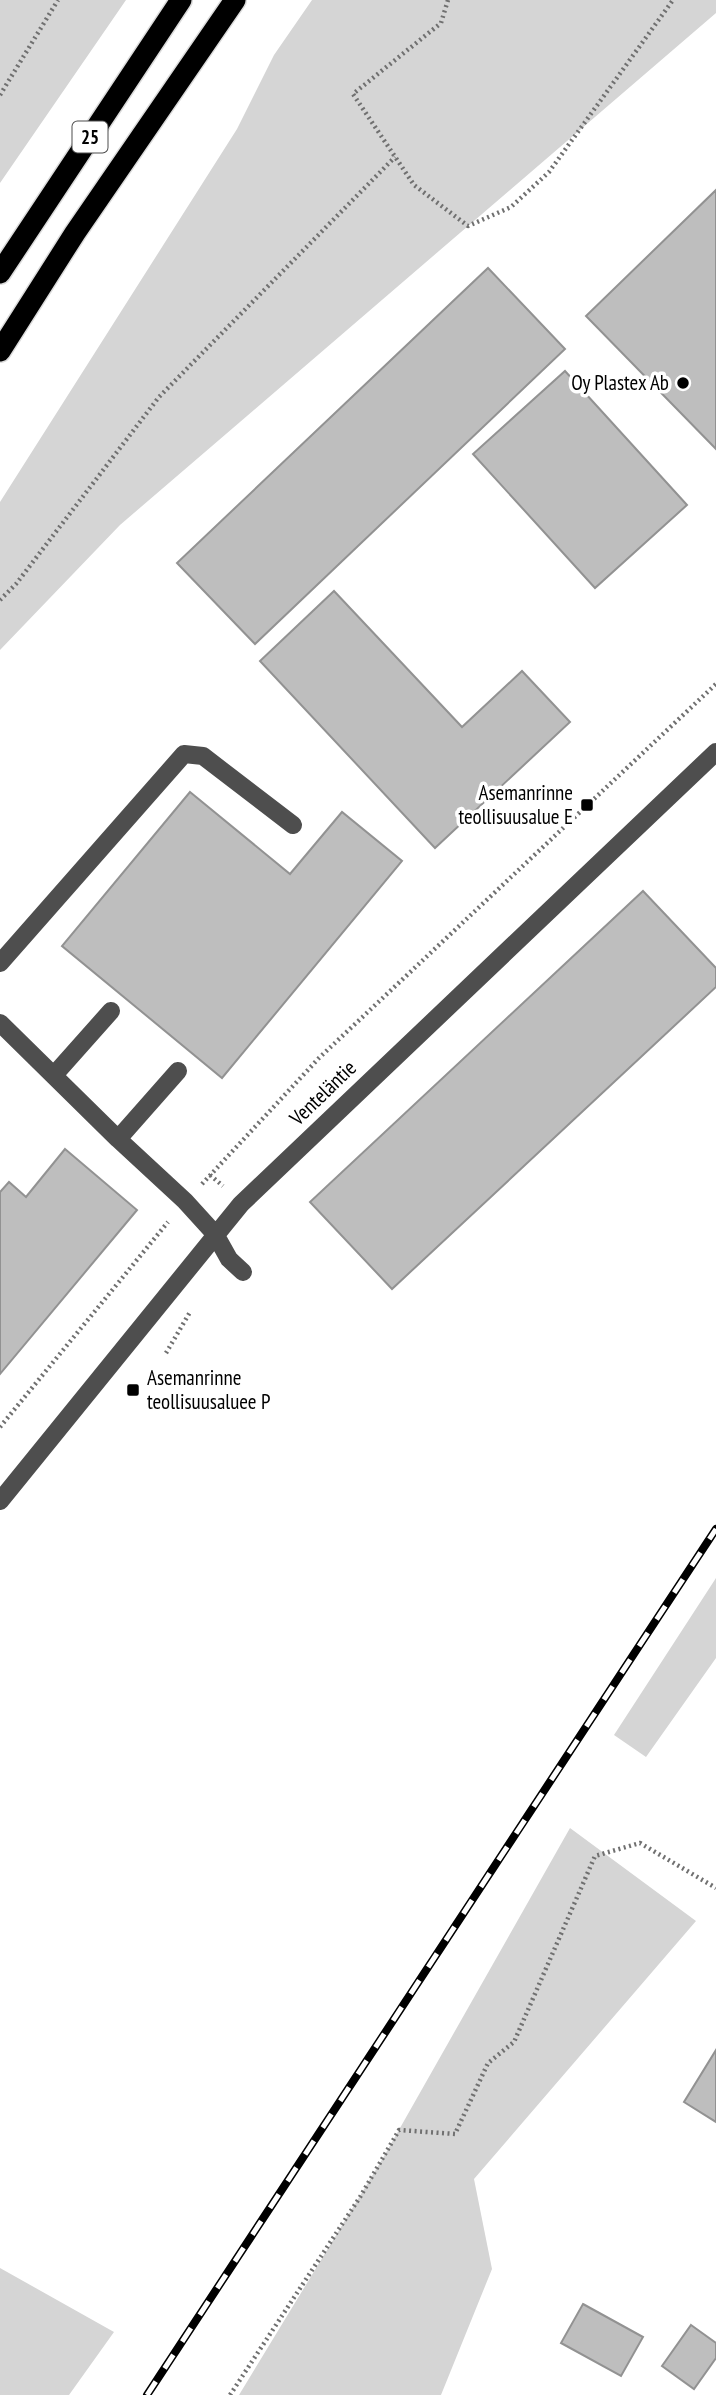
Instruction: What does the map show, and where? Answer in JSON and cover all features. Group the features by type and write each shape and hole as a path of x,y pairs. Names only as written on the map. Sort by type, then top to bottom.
{"highway":[{"name":"25","path":"0,273 181,0"},
{"name":"25","path":"0,352 75,233 235,0"}],"street":[{"name":"Venteläntie","path":"0,1501 241,1204 716,752"},
{"path":"0,962 184,754 203,755 293,825"},
{"path":"55,1074 111,1011"},
{"path":"0,1023 55,1074 118,1139 185,1200 215,1234 229,1259 243,1272"},
{"path":"118,1139 178,1071"}],"path":[{"path":"0,95 58,0"},
{"path":"448,0 442,23 352,94 414,185 468,226 511,207 549,172 673,0"},
{"path":"0,600 16,584 159,397 396,157"},
{"path":"0,1427 185,1200 319,1058 716,684"},
{"path":"230,2395 360,2197 399,2130 455,2134 488,2063 514,2042 595,1857 640,1843 716,1888"}],"shaded area":[{"path":"0,0 126,0 0,183"},
{"path":"312,0 716,0 716,13 120,525 0,650 0,502 237,129 274,55"},
{"path":"716,1578 716,1658 646,1757 614,1735"},
{"path":"570,1828 696,1921 474,2179 492,2269 441,2395 239,2395 383,2158"},
{"path":"0,2268 114,2332 69,2395 0,2395"}],"building":[{"name":"Oy Plastex Ab","path":"716,190 716,449 586,316"},
{"path":"488,268 565,349 255,644 177,563"},
{"path":"565,371 687,505 595,588 473,454"},
{"path":"334,591 462,727 522,671 570,722 435,848 260,661"},
{"path":"190,792 290,874 342,812 402,861 222,1078 62,946"},
{"path":"643,891 716,968 716,987 392,1289 310,1202"},
{"path":"65,1149 137,1210 0,1374 0,1192 9,1182 26,1197"},
{"path":"716,2050 716,2122 684,2102"},
{"path":"583,2304 643,2337 621,2376 561,2343"},
{"path":"691,2325 716,2343 716,2358 694,2389 662,2366"}],"railway":[{"path":"147,2395 716,1529"}],"place":[{"name":"Oy Plastex Ab","path":"683,383"},
{"name":"Asemanrinne teollisuusalue E","path":"587,805"},
{"name":"Asemanrinne teollisuusaluee P","path":"133,1390"}]}
